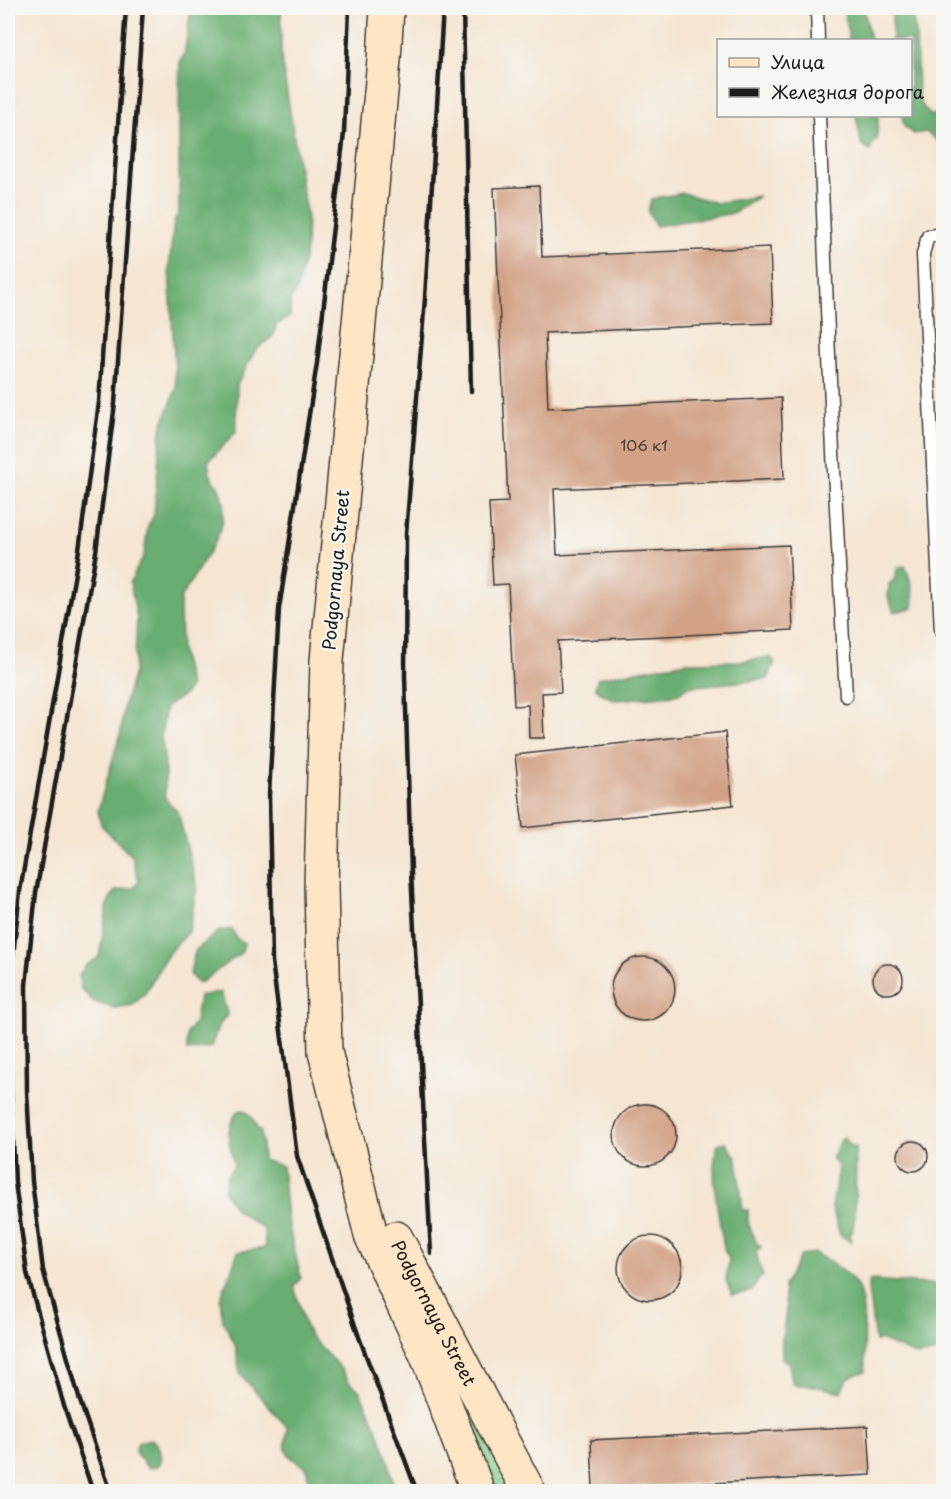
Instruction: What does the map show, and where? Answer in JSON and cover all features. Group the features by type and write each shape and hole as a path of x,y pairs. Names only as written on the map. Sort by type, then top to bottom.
{"main road":[{"name":"Podgornaya Street","path":"387,8 327,660 321,887 325,1052 371,1235 427,1356 478,1491"},
{"name":"Podgornaya Street","path":"344,1133 529,1491"}],"lane":[{"path":"817,8 818,39"},
{"path":"819,117 832,440 846,696"},
{"path":"944,234 928,236 923,254 940,631 944,638"}],"green space":[{"path":"191,8 281,8 281,55 307,219 306,250 297,290 290,300 290,316 276,325 274,335 255,351 237,385 236,432 208,462 210,474 219,488 224,503 222,525 215,542 180,599 181,651 190,687 185,694 166,707 161,736 165,761 165,798 178,812 197,886 189,932 170,951 145,993 133,1005 114,1008 94,1002 81,989 79,976 85,966 99,957 108,902 115,891 134,888 139,881 132,857 101,825 98,810 121,731 124,705 134,672 137,618 130,582 144,555 148,526 154,515 161,429 176,389 169,268 174,221 179,213 180,60 184,56"},
{"path":"844,8 864,8 870,39 849,39"},
{"path":"892,8 939,8 922,10 913,19 916,33 918,95 921,104 930,115 943,113 943,172 941,149 937,141 926,132 914,134 904,126 902,117 912,117 912,39 892,39"},
{"path":"856,117 878,117 877,140 874,141 870,151 861,143"},
{"path":"683,193 716,203 759,196 734,213 656,226 648,212 651,199"},
{"path":"905,566 913,592 913,608 894,612 888,597 889,584 894,580 898,567"},
{"path":"770,657 775,662 768,679 687,687 676,695 614,700 595,687 598,678 687,662 743,661"},
{"path":"232,929 236,938 244,943 242,952 197,983 190,974 195,951 219,931"},
{"path":"221,992 228,1016 218,1027 211,1047 187,1051 187,1033 195,1022 199,996"},
{"path":"244,1110 261,1132 263,1160 282,1166 287,1219 301,1278 294,1286 304,1322 310,1336 341,1369 350,1383 359,1390 376,1425 389,1463 395,1491 310,1491 307,1468 287,1452 288,1428 240,1374 235,1344 223,1321 220,1299 238,1252 265,1248 264,1229 237,1211 224,1192 227,1176 234,1165 229,1137 230,1124 238,1111"},
{"path":"844,1137 852,1148 856,1147 855,1216 852,1233 849,1233 851,1242 840,1235 832,1208 838,1166 832,1158"},
{"path":"726,1142 737,1159 743,1211 748,1210 748,1223 758,1246 761,1246 756,1253 763,1277 760,1277 752,1291 732,1295 726,1280 729,1258 725,1252 718,1213 714,1168 718,1144"},
{"path":"814,1253 850,1277 855,1282 861,1296 865,1372 849,1378 841,1392 809,1385 793,1385 789,1364 782,1358 786,1311 784,1286 801,1255"},
{"path":"870,1280 943,1285 943,1351 918,1356 880,1340 875,1341 868,1289"},
{"path":"457,1386 513,1491 493,1491"},
{"path":"152,1439 159,1448 161,1460 157,1466 148,1468 135,1452 138,1442"}],"building":[{"path":"539,186 542,257 770,247 773,323 545,333 548,408 781,398 784,479 554,489 557,555 789,545 793,630 558,641 561,692 542,693 544,738 529,738 528,705 514,706 508,584 493,585 489,503 508,502 494,188"},
{"path":"725,732 733,805 523,828 515,755"},
{"path":"637,957 649,957 666,966 673,977 675,989 673,1001 666,1012 649,1021 637,1021 625,1016 616,1007 611,995 611,983 616,971 625,962"},
{"path":"888,964 899,968 903,979 899,990 888,994 877,990 873,979 877,968"},
{"path":"645,1104 657,1106 667,1113 674,1123 676,1135 674,1147 667,1157 657,1164 645,1166 633,1164 623,1157 616,1147 614,1135 616,1123 623,1113 633,1106"},
{"path":"913,1141 924,1145 928,1156 924,1167 913,1171 902,1167 898,1156 902,1145"},
{"path":"650,1236 668,1242 676,1250 682,1268 676,1286 668,1294 650,1300 632,1294 624,1286 618,1268 624,1250 632,1242"},
{"path":"868,1426 871,1475 593,1489 591,1440"}],"railway":[{"path":"93,1492 64,1406 27,1273 15,1182 10,984 20,891 79,550 99,402 126,8"},
{"path":"111,1492 80,1401 43,1270 32,1181 27,1091 26,985 36,893 96,552 115,403 143,8"},
{"path":"349,8 344,133 317,363 279,609 269,795 272,961 297,1156 359,1337 417,1492"},
{"path":"431,1254 411,872 405,677 406,534 425,298 443,8"},
{"path":"463,8 471,391"}]}
